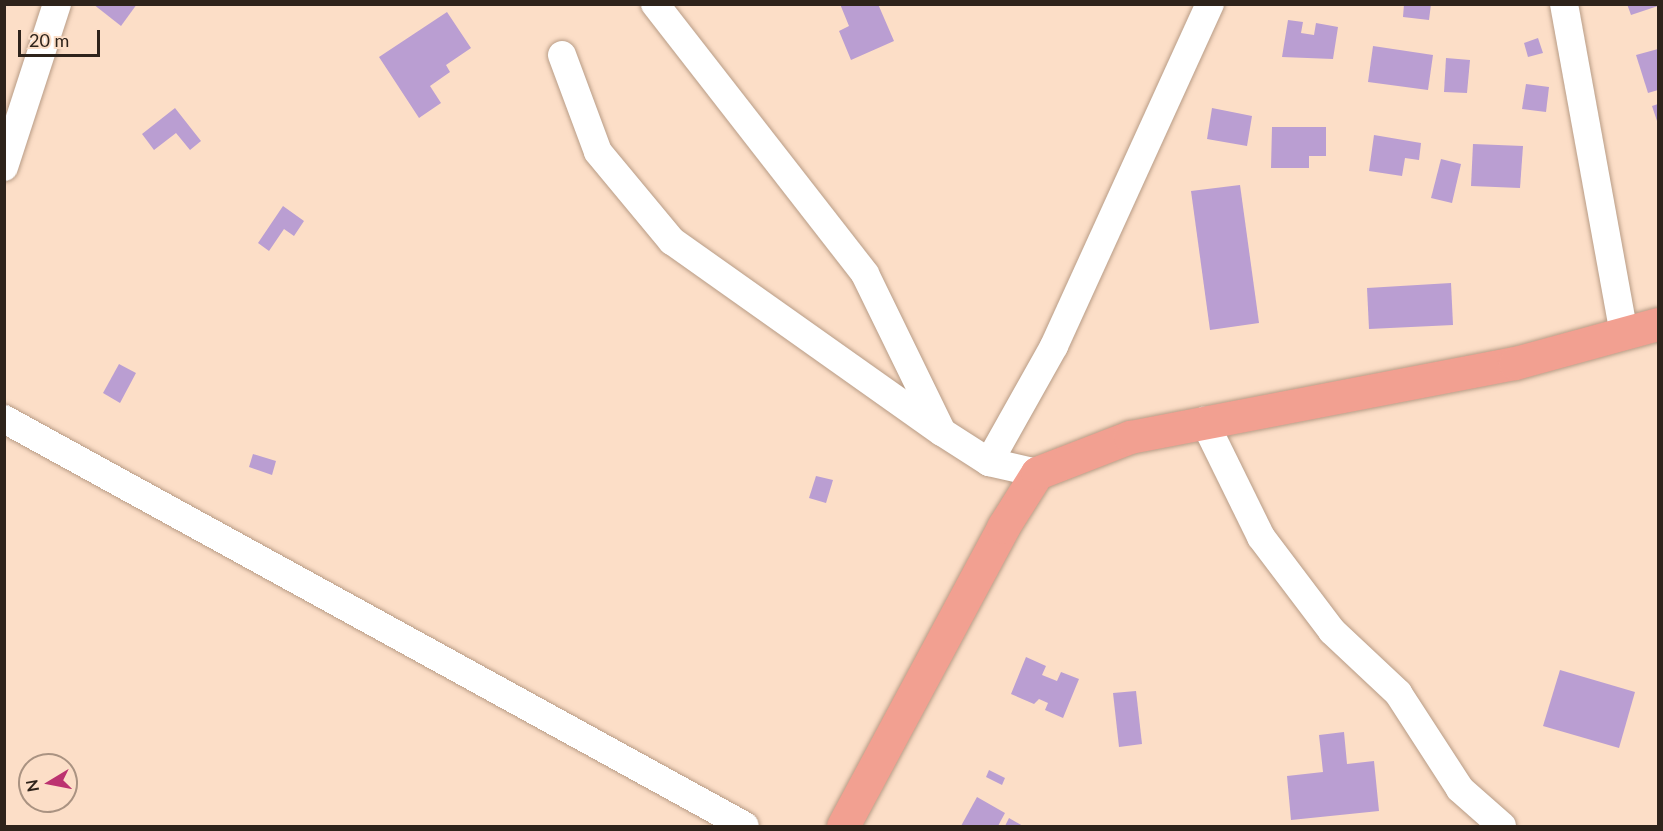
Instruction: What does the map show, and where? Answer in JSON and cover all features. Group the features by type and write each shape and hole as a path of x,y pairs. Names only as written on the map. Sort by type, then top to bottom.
{"main road":[{"path":"843,826 1003,527 1037,473 1101,445 1204,421 1515,363 1659,324"}],"street":[{"path":"4,167 57,4"},
{"path":"655,4 865,274 942,432"},
{"path":"989,462 1054,346 1209,4"},
{"path":"1564,4 1624,334"},
{"path":"562,55 598,153 672,241 942,432 989,462 1037,473"},
{"path":"4,419 745,826"},
{"path":"1204,421 1261,537 1332,631 1398,693 1460,789 1502,826"}],"building":[{"path":"93,4 137,4 121,26"},
{"path":"840,4 878,4 894,41 851,60 839,31 849,26"},
{"path":"1404,4 1431,4 1429,20 1403,17"},
{"path":"1627,4 1658,4 1658,6 1631,15"},
{"path":"447,12 471,48 446,65 450,72 430,86 441,103 419,118 379,57"},
{"path":"1288,20 1303,22 1301,33 1314,35 1316,23 1338,27 1333,59 1282,57"},
{"path":"1538,38 1543,53 1528,57 1524,43"},
{"path":"1373,46 1433,55 1428,90 1368,82"},
{"path":"1658,49 1658,90 1648,93 1636,55"},
{"path":"1446,58 1470,60 1467,93 1444,92"},
{"path":"1526,84 1549,87 1546,112 1522,109"},
{"path":"1658,104 1658,124 1652,106"},
{"path":"175,108 201,141 190,150 176,133 154,150 142,134"},
{"path":"1212,108 1252,116 1247,146 1207,139"},
{"path":"1272,127 1326,127 1326,156 1309,156 1309,168 1271,168"},
{"path":"1374,135 1421,143 1419,160 1405,158 1402,176 1369,171"},
{"path":"1473,144 1523,146 1520,188 1471,186"},
{"path":"1441,159 1461,164 1452,203 1431,198"},
{"path":"1240,185 1259,323 1210,330 1191,191"},
{"path":"283,206 304,221 294,236 284,229 269,251 258,243"},
{"path":"1451,283 1453,325 1369,329 1367,288"},
{"path":"119,364 136,373 120,403 103,393"},
{"path":"253,454 276,461 272,475 249,467"},
{"path":"816,476 833,480 826,503 809,498"},
{"path":"1026,657 1046,666 1042,675 1057,681 1061,672 1079,679 1063,718 1045,710 1048,703 1039,699 1034,704 1011,694"},
{"path":"1560,670 1635,692 1619,748 1543,726"},
{"path":"1136,691 1142,744 1119,747 1113,693"},
{"path":"1344,732 1347,764 1374,761 1379,811 1291,820 1287,776 1323,772 1319,735"},
{"path":"989,770 1005,778 1002,785 986,777"},
{"path":"977,797 1005,813 998,826 961,826"},
{"path":"1009,818 1023,826 1005,826"}]}
